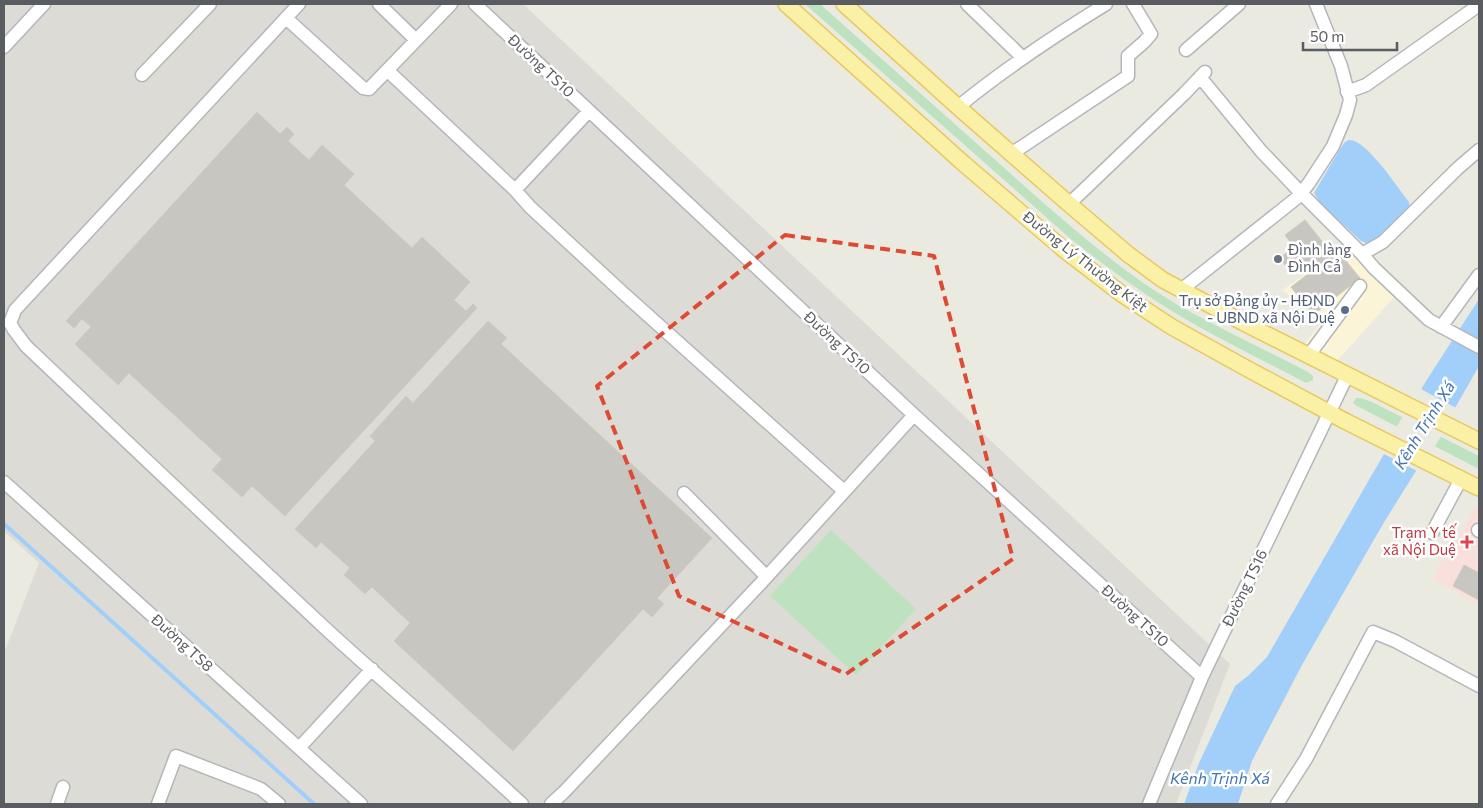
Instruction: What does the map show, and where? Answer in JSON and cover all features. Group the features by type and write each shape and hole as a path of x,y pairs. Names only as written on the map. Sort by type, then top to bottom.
{"main road":[{"name":"Đường Lý Thường Kiệt","path":"786,4 1062,248 1118,292 1205,346 1329,412 1479,488"},
{"path":"844,4 1011,154 1141,264 1181,290 1479,441"}],"street":[{"path":"4,47 44,4"},
{"path":"142,75 210,4"},
{"path":"300,4 14,310 10,323 26,346 305,609 522,804"},
{"path":"379,4 416,40"},
{"path":"286,18 363,88 369,89 450,4"},
{"name":"Đường TS10","path":"475,4 914,415 1202,677"},
{"path":"967,4 1023,58"},
{"path":"958,107 1054,36 1106,4"},
{"path":"1011,154 1128,76 1128,56 1151,34 1133,4"},
{"path":"1186,50 1239,4"},
{"path":"1181,290 1282,211 1301,193 1309,184 1333,146 1350,100 1341,66 1316,4"},
{"path":"1347,92 1366,85 1479,5"},
{"path":"388,71 623,293 844,491"},
{"path":"1069,204 1184,94 1202,74 1262,151 1374,268 1429,320 1479,347"},
{"path":"515,190 589,111"},
{"path":"1362,254 1383,242 1458,168 1478,152"},
{"path":"1443,328 1479,275"},
{"path":"1309,355 1360,286"},
{"name":"Đường TS16","path":"1149,804 1202,677 1348,374"},
{"path":"551,804 571,785 914,415"},
{"path":"1432,533 1461,479"},
{"name":"Đường TS8","path":"4,482 361,804"},
{"path":"684,493 766,576"},
{"path":"1277,804 1311,750 1373,632 1395,641 1479,686"},
{"path":"299,748 372,669"},
{"path":"158,804 176,756 261,789 279,804"},
{"path":"57,804 63,787"}],"highlighted area":[{"path":"785,235 934,256 1013,559 846,674 679,596 597,386"}],"shaded area":[{"path":"4,4 523,4 1230,664 1176,804 4,804 4,653 39,563 4,531"},
{"name":"Trụ sở Đảng ủy - HĐND - UBND xã Nội Duệ","path":"1343,246 1396,295 1337,361 1302,347 1322,322 1283,290"},
{"name":"Trạm Y tế xã Nội Duệ","path":"1477,505 1479,506 1479,604 1432,579"}],"green space":[{"path":"805,4 820,4 1047,206 1131,274 1185,309 1308,372 1313,376 1313,380 1306,383 1213,335 1159,303 1115,273 1073,241"},
{"path":"1356,398 1372,402 1479,456 1479,469 1357,406 1353,403"},
{"path":"831,530 916,609 856,675 770,596"}],"water":[{"path":"1349,140 1364,147 1373,155 1409,202 1409,208 1401,221 1387,232 1366,243 1361,241 1320,203 1314,193 1340,149"},
{"name":"Kênh Trịnh Xá","path":"1479,299 1479,366 1383,524 1302,665 1252,761 1238,804 1184,804 1199,763 1235,686 1267,657 1426,381"}],"pier":[{"path":"1419,388 1458,409 1419,472 1382,453"}],"building":[{"path":"257,112 280,134 287,127 294,134 288,141 309,160 322,145 354,174 344,185 412,248 422,237 470,282 454,300 466,311 473,304 477,308 285,516 252,486 242,497 212,470 222,459 129,373 118,385 75,344 91,327 82,319 74,328 66,321"},
{"path":"1305,220 1333,255 1312,271 1302,258 1288,269 1280,258 1294,247 1285,235"},
{"path":"1338,251 1360,278 1313,315 1291,287"},
{"path":"488,321 507,338 501,344 712,538 657,598 664,604 652,617 643,609 513,751 394,641 410,623 372,587 365,594 344,575 350,568 321,542 316,548 295,529 375,441 370,436 406,396 413,403"},
{"path":"1464,565 1479,573 1479,600 1453,586"}],"waterway":[{"path":"4,524 314,804"}],"place":[{"name":"Đình làng Đình Cả","path":"1278,259"},
{"name":"Trụ sở Đảng ủy - HĐND - UBND xã Nội Duệ","path":"1345,310"},
{"name":"Trạm Y tế xã Nội Duệ","path":"1467,542"}]}
